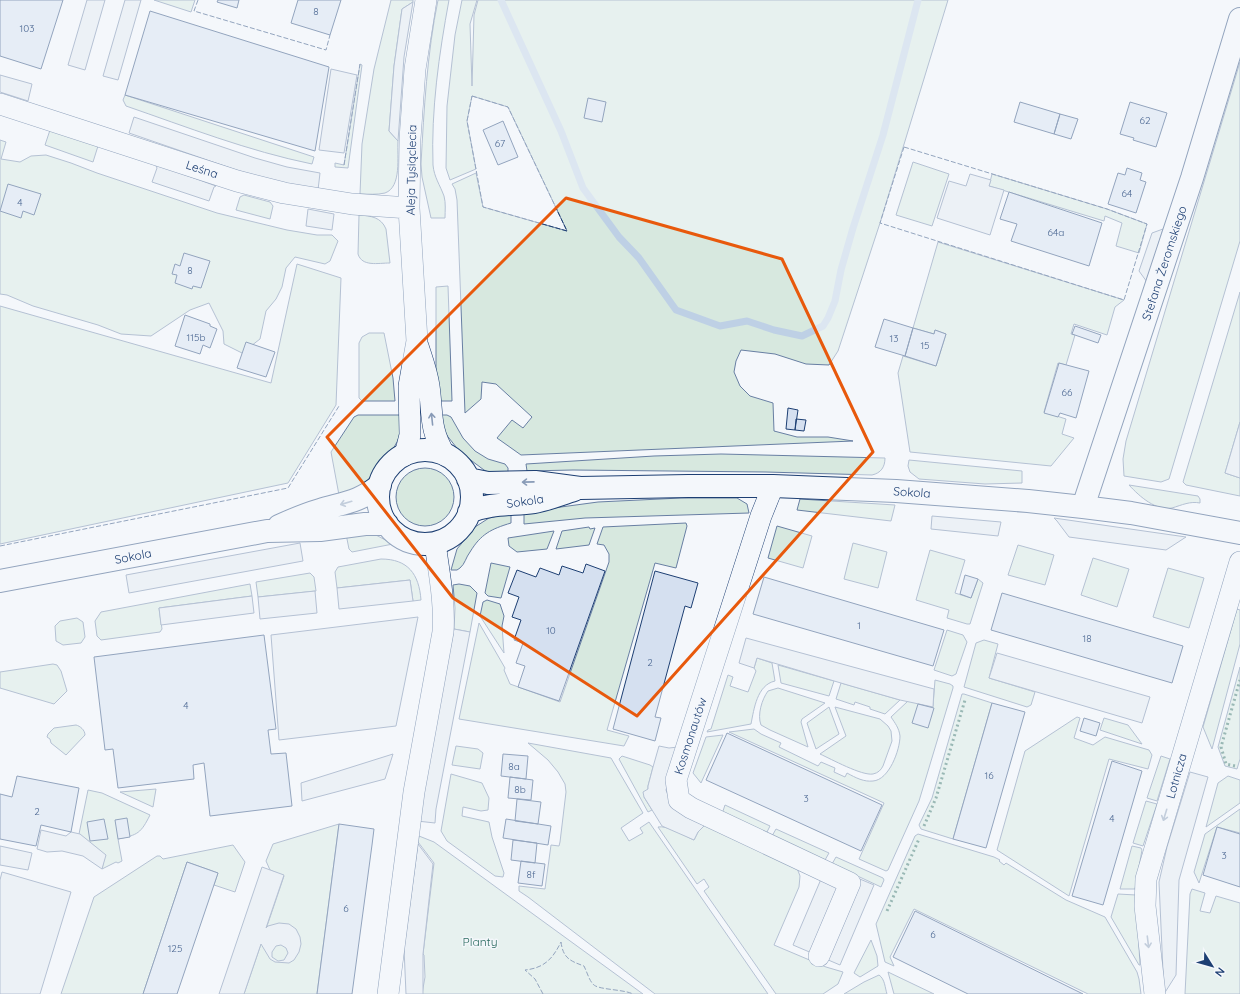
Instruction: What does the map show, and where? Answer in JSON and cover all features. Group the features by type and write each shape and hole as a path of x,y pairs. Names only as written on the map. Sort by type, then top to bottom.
{"street":[{"name":"Aleja Tysiąclecia","path":"405,455 410,435 409,386 416,340 409,208 412,99 419,40 426,0"},
{"name":"Stefana Żeromskiego","path":"1082,507 1192,178 1240,19"},
{"name":"Leśna","path":"0,104 237,181 264,188 328,201 409,208"},
{"name":"Aleja Tysiąclecia","path":"416,340 429,384 434,433 445,455"},
{"path":"425,450 445,455 456,463 468,479 471,492 471,506 469,512 462,524 447,538 435,543 421,544 408,541 396,534 383,518 379,505 380,485 389,467 405,455 425,450"},
{"name":"Sokola","path":"468,479 488,483 535,482 580,488 773,486 896,491 1028,501 1082,507 1131,513 1240,533"},
{"name":"Sokola","path":"0,582 267,530 319,510 366,496 380,485"},
{"name":"Kosmonautów","path":"773,486 761,516 676,780 679,800 691,808 850,883 819,956"},
{"name":"Sokola","path":"469,512 482,507 535,502 580,488"},
{"name":"Sokola","path":"267,530 320,530 365,524 387,524"},
{"path":"388,994 414,792 443,632 444,601 435,543"},
{"name":"Lotnicza","path":"1155,994 1145,913 1144,893 1146,879 1240,562"}],"highlighted area":[{"path":"566,198 782,259 873,452 637,716 453,598 327,437"}],"green space":[{"path":"154,0 195,0 191,12"},
{"path":"391,0 413,0 413,2 402,9 394,66 389,131 398,141 398,170 394,184 390,190 385,193 360,194 362,144 374,69"},
{"path":"438,0 449,0 436,82 433,124 433,165 444,196 445,218 431,218 422,177 421,164 429,61"},
{"path":"462,0 477,0 470,24 472,86 474,15 478,0 948,0 880,223 838,351 829,365 806,364 775,354 741,350 736,361 734,372 740,386 750,396 773,403 774,431 797,437 828,437 853,441 521,455 497,438 512,420 523,428 532,417 496,384 482,382 481,399 465,413 457,200 455,189 452,184 476,173 483,207 567,231 508,107 472,96 467,121 476,169 450,180 446,168 447,106 455,35"},
{"path":"1240,62 1240,241 1169,479 1161,482 1124,476 1123,459 1126,441"},
{"path":"360,64 362,65 348,168 335,167 335,163 344,165"},
{"path":"125,95 314,157 312,164 288,159 241,145 126,106 123,100"},
{"path":"50,130 98,146 93,162 45,145"},
{"path":"0,140 6,142 1,159 20,162 31,156 46,155 217,213 287,230 317,235 332,235 338,241 330,261 325,264 295,257 286,268 282,287 276,299 266,311 260,339 242,353 224,344 223,331 209,303 190,310 151,336 121,334 98,325 33,306 7,295 0,294"},
{"path":"913,162 949,174 932,226 896,215"},
{"path":"992,174 1107,209 1147,224 1139,253 1116,246 1122,223 1105,216 1104,221 989,186"},
{"path":"244,195 270,202 273,206 270,219 236,210 240,197"},
{"path":"359,215 375,218 384,225 386,229 390,263 367,263 360,258 358,254"},
{"path":"938,242 1124,300 1115,307 1107,335 1074,324 1071,334 1075,335 1066,365 1058,363 1044,412 1066,419 1062,434 1074,438 1051,466 910,452 898,373 903,356 936,366 946,334 935,330 934,334 913,328"},
{"path":"297,264 341,278 336,405 288,483 0,544 0,306 271,383"},
{"path":"448,286 452,401 439,401 436,370 436,287"},
{"path":"1240,292 1240,422 1225,473 1240,478 1240,496 1186,485 1183,482"},
{"path":"369,333 384,333 393,378 395,401 362,401 359,398 359,343 362,337"},
{"path":"358,415 403,415 401,433 393,449 362,486 339,495 331,452 354,417"},
{"path":"440,415 447,415 451,417 463,438 475,451 488,459 505,464 508,468 508,475 490,473 460,452 445,433"},
{"path":"721,454 885,458 882,469 878,473 872,475 766,472 527,471 526,464 654,456"},
{"path":"909,460 1022,471 1022,483 985,484 919,479 910,472 908,466"},
{"path":"419,468 431,468 446,476 454,491 454,503 446,518 431,526 419,526 404,518 396,503 396,491 404,476"},
{"path":"1129,485 1198,496 1200,503 1189,503 1172,508 1160,507 1143,498"},
{"path":"681,498 737,498 747,504 749,513 585,518 524,524 524,512 598,502"},
{"path":"800,499 895,505 891,521 797,510"},
{"path":"511,513 511,523 492,530 483,536 474,546 462,566 457,570 451,570 457,549 475,527 489,518"},
{"path":"686,523 687,526 676,568 655,563 607,730 629,736 624,746 459,719 479,623 505,668 504,670 510,684 560,702 609,562 609,554 604,545 597,544 603,527"},
{"path":"777,526 812,536 803,568 768,558"},
{"path":"589,527 590,529 595,528 589,545 556,549 562,531"},
{"path":"554,531 547,549 517,552 509,546 508,538"},
{"path":"346,534 374,534 393,544 352,552 349,549"},
{"path":"853,543 887,552 878,588 844,579"},
{"path":"1018,545 1054,555 1045,585 1008,575"},
{"path":"930,550 965,560 955,593 971,598 978,579 983,583 970,624 947,618 949,610 916,600"},
{"path":"1093,558 1129,569 1117,607 1081,595"},
{"path":"381,559 398,562 405,565 410,570 418,583 421,600 413,601 410,580 337,588 335,572 338,567"},
{"path":"491,563 510,567 501,598 488,596 485,593"},
{"path":"1168,568 1204,578 1189,628 1153,617"},
{"path":"310,573 314,577 316,591 258,597 256,582"},
{"path":"250,584 252,596 159,608 162,629 160,632 101,640 97,636 95,621 101,612"},
{"path":"459,584 470,586 477,593 470,632 454,629 455,608 453,585"},
{"path":"487,600 500,604 504,616 502,626 504,653 480,616 483,602"},
{"path":"1237,609 1240,610 1240,644 1212,749 1203,727"},
{"path":"77,618 83,622 85,637 81,643 63,645 56,641 55,626 60,621"},
{"path":"947,630 963,635 967,642 956,674 952,676 934,670"},
{"path":"984,640 998,644 989,678 1035,692 1031,705 1027,707 964,687 976,643"},
{"path":"757,658 772,663 775,681 769,683 760,692 755,705 751,724 707,732 711,729 728,675 733,677 730,686 748,692 756,671 754,668"},
{"path":"53,664 57,665 61,671 67,691 54,704 0,688 0,672"},
{"path":"778,665 834,681 829,696 781,683"},
{"path":"1240,667 1240,759 1237,769 1225,766 1218,747"},
{"path":"935,680 950,684 953,688 919,801 888,870 886,871 859,859 884,803 729,732 754,729 761,734 781,743 779,747 818,766 821,762 835,768 834,772 845,777 847,773 866,781 873,781 884,776 889,770 898,749 900,736 897,726 891,717 908,701 933,706"},
{"path":"841,683 900,700 885,714 855,702 854,705 836,699"},
{"path":"778,688 825,703 802,719 801,722 808,747 761,725 760,712 764,698 768,691"},
{"path":"962,694 992,703 953,839 921,829 919,825 932,798"},
{"path":"829,707 839,734 816,749 807,723"},
{"path":"835,707 880,719 888,726 891,731 892,741 883,766 878,772 868,774 846,767 820,754 846,736"},
{"path":"1077,717 1080,718 1074,738 1093,745 1105,737 1149,750 1152,755 1148,769 1109,759 1069,896 997,850 1025,751"},
{"path":"1104,718 1128,725 1142,744 1100,730"},
{"path":"76,725 82,728 85,735 66,755 51,743 50,739 47,737 48,734 54,728"},
{"path":"723,735 701,783 693,773 706,737"},
{"path":"528,743 611,758 643,813 621,828 629,841 643,833 640,828 649,822 768,994 655,994 519,891 519,886 545,889 551,845 559,846 560,842 566,792 565,784 558,772 548,760"},
{"path":"456,746 478,749 483,753 480,769 452,765"},
{"path":"622,756 653,767 648,790 644,797 652,810 648,812 619,759"},
{"path":"1161,756 1170,759 1157,801 1147,798"},
{"path":"451,774 482,783 489,798 488,810 481,811 463,807 462,816 489,822 492,837 504,873 503,877 495,876 447,841 441,831"},
{"path":"1228,776 1240,780 1240,803 1206,827 1218,783"},
{"path":"156,789 153,807 120,792"},
{"path":"88,790 102,793 150,815 144,826 138,832 118,839 122,861 118,863 116,862 102,869 105,855 79,834"},
{"path":"1146,801 1157,804 1143,846 1133,843"},
{"path":"725,805 770,826 766,834 722,814"},
{"path":"1240,809 1240,833 1217,827 1199,883 1194,872 1205,834"},
{"path":"339,824 317,994 244,994 284,876 270,870 266,861 273,844"},
{"path":"705,825 797,868 800,876 799,887 774,945 826,967 843,972 838,984 823,994 776,994 704,891 709,887 704,879 697,884 658,827 671,829 694,840 699,830"},
{"path":"776,829 829,853 825,860 772,836"},
{"path":"918,834 994,857 1000,860 999,861 1004,865 1006,863 1066,900 1105,917 1137,972 1141,994 1088,994 914,909 890,957 894,966 885,962 876,924 915,836"},
{"name":"Planty","path":"419,836 434,842 643,994 422,994 425,977 423,954 434,863 418,842"},
{"path":"233,845 245,862 235,892 214,885 218,873 187,862 143,994 61,994 94,897 157,856 160,856 163,859"},
{"path":"1132,846 1141,848 1142,850 1135,889 1120,889"},
{"path":"836,857 883,878 884,880 881,887 832,864"},
{"path":"1192,889 1205,893 1200,911 1210,913 1216,896 1240,903 1240,994 1185,994 1190,894"},
{"path":"1118,894 1136,895 1140,965 1111,917"},
{"path":"871,940 877,956 878,966 860,977 854,973"},
{"path":"888,972 934,994 894,994"},
{"path":"879,975 884,981 887,994 844,994 864,982"}],"shaded area":[{"path":"87,0 105,0 85,70 68,65"},
{"path":"125,0 141,0 118,80 103,76"},
{"path":"413,2 404,57 398,141 389,131 394,66 402,9"},
{"path":"331,69 357,75 344,153 319,150"},
{"path":"0,75 32,84 28,101 0,92"},
{"path":"134,117 255,158 287,167 320,173 318,190 283,183 239,171 129,133"},
{"path":"155,164 216,186 214,187 209,201 152,182 157,168"},
{"path":"970,174 991,180 989,186 1004,190 990,235 937,218 949,181 966,186"},
{"path":"308,209 334,214 332,230 306,226"},
{"path":"1163,229 1147,282 1139,271 1152,233"},
{"path":"1240,422 1240,478 1225,473"},
{"path":"932,516 1001,522 998,536 931,529"},
{"path":"1054,518 1186,537 1166,550 1069,537"},
{"path":"300,543 303,561 129,593 126,575"},
{"path":"410,580 413,601 339,609 337,588"},
{"path":"315,591 317,613 260,619 258,597"},
{"path":"252,596 254,613 161,625 159,608"},
{"path":"418,617 396,726 279,740 271,635"},
{"path":"454,629 470,632 436,809 435,823 417,821"},
{"path":"746,638 934,689 933,707 900,700 757,658 754,668 739,663"},
{"path":"997,653 1150,697 1142,723 989,678"},
{"path":"659,746 669,748 678,747 666,790 670,800 705,825 698,832 694,840 662,826 644,797 643,792 648,789"},
{"path":"393,754 385,779 302,801 301,783"},
{"path":"1190,772 1208,777 1179,880 1176,975 1164,994 1159,882 1167,847"},
{"path":"41,830 66,836 71,832 80,834 106,855 102,869 83,856 62,851 47,852 37,849"},
{"path":"418,844 433,864 423,954 423,994 406,994 404,948"},
{"path":"0,846 32,853 28,870 0,865"},
{"path":"827,865 874,885 840,965 793,945"},
{"path":"262,867 284,875 266,928 279,923 289,924 296,929 300,937 301,944 299,952 294,960 289,963 275,962 270,959 261,944 244,994 219,994","holes":["281,945 286,948 288,953 284,960 278,961 272,957 272,952 276,946"]},
{"path":"2,872 71,892 40,994 0,994 0,880"}],"building":[{"path":"0,0 63,0 41,69 0,56"},
{"path":"218,0 239,0 237,8 217,2"},
{"path":"298,0 341,0 330,35 291,23"},
{"path":"150,11 329,67 315,151 125,95"},
{"path":"588,98 606,102 602,122 584,118"},
{"path":"1020,102 1060,114 1054,134 1014,122"},
{"path":"1130,102 1167,113 1156,147 1133,140 1134,138 1120,134"},
{"path":"1060,114 1078,119 1071,139 1054,134"},
{"path":"503,121 518,157 498,165 483,130"},
{"path":"1127,168 1142,173 1140,180 1146,182 1136,213 1108,204 1118,173 1125,175"},
{"path":"8,184 41,194 34,215 23,211 21,218 0,211"},
{"path":"1009,192 1102,223 1089,266 1011,241 1017,224 1000,219"},
{"path":"184,253 210,261 201,288 193,286 192,289 175,283 177,275 172,274 175,264 180,266"},
{"path":"185,315 210,324 210,326 217,329 210,348 203,345 200,354 175,346"},
{"path":"884,319 913,328 905,356 875,347"},
{"path":"1075,326 1101,335 1098,343 1072,334"},
{"path":"913,328 934,334 935,330 946,334 936,366 905,356"},
{"path":"246,342 275,352 266,377 237,368"},
{"path":"1059,363 1089,371 1076,418 1060,413 1058,417 1044,413"},
{"path":"788,408 798,410 795,430 786,429"},
{"path":"796,419 806,420 804,431 795,430"},
{"path":"586,564 605,571 559,701 518,687 525,666 516,663 523,643 514,640 521,620 512,617 519,597 508,593 517,570 536,577 540,568 559,575 562,566 583,573"},
{"path":"655,571 698,583 691,608 685,606 655,717 661,718 655,741 613,729"},
{"path":"965,575 978,579 971,598 960,594"},
{"path":"764,577 944,630 933,666 753,614"},
{"path":"1002,593 1183,646 1172,683 991,630"},
{"path":"264,635 276,729 268,730 271,754 286,753 292,806 210,816 204,763 193,765 194,779 118,788 113,749 105,750 94,657"},
{"path":"992,703 1025,712 986,848 953,839"},
{"path":"918,704 934,708 928,728 912,723"},
{"path":"1084,718 1100,723 1096,736 1080,731"},
{"path":"727,733 882,805 861,851 706,780"},
{"path":"503,754 528,756 526,779 501,776"},
{"path":"1112,761 1142,771 1103,905 1072,896"},
{"path":"17,776 79,788 71,832 41,825 36,846 0,839 0,794 12,797"},
{"path":"510,777 533,780 531,800 508,798"},
{"path":"517,799 541,802 538,824 515,821"},
{"path":"127,818 130,837 118,839 115,820"},
{"path":"104,819 108,839 90,841 87,822"},
{"path":"506,819 551,826 548,845 503,838"},
{"path":"339,824 374,829 372,845 352,994 317,994"},
{"path":"1217,827 1240,834 1240,887 1203,875"},
{"path":"513,840 537,843 535,863 511,860"},
{"path":"521,861 545,864 542,886 518,883"},
{"path":"187,862 218,873 177,994 143,994"},
{"path":"915,911 1083,994 968,994 893,957"}],"waterway":[{"path":"501,0 561,131 583,188 619,237 639,258 676,310 720,326 747,321 774,330 802,336 823,326 835,301 841,270 883,135 918,0"}],"hedge":[{"path":"1235,766 1226,764 1221,747 1240,680"},
{"path":"924,826 936,798 965,700"},
{"path":"887,911 919,839"}],"fence":[{"path":"198,0 194,11 326,50 330,35"},
{"path":"344,165 360,64"},
{"path":"472,96 508,107 567,231 483,207 467,121 472,96"},
{"path":"904,147 1107,209 1147,224 1124,300 880,223 904,147"},
{"path":"0,546 288,488 339,406"},
{"path":"561,942 565,955 571,960 584,966 590,980 595,986 633,994"},
{"path":"543,994 535,979 525,970 538,967 548,961 555,953 561,942"}]}
